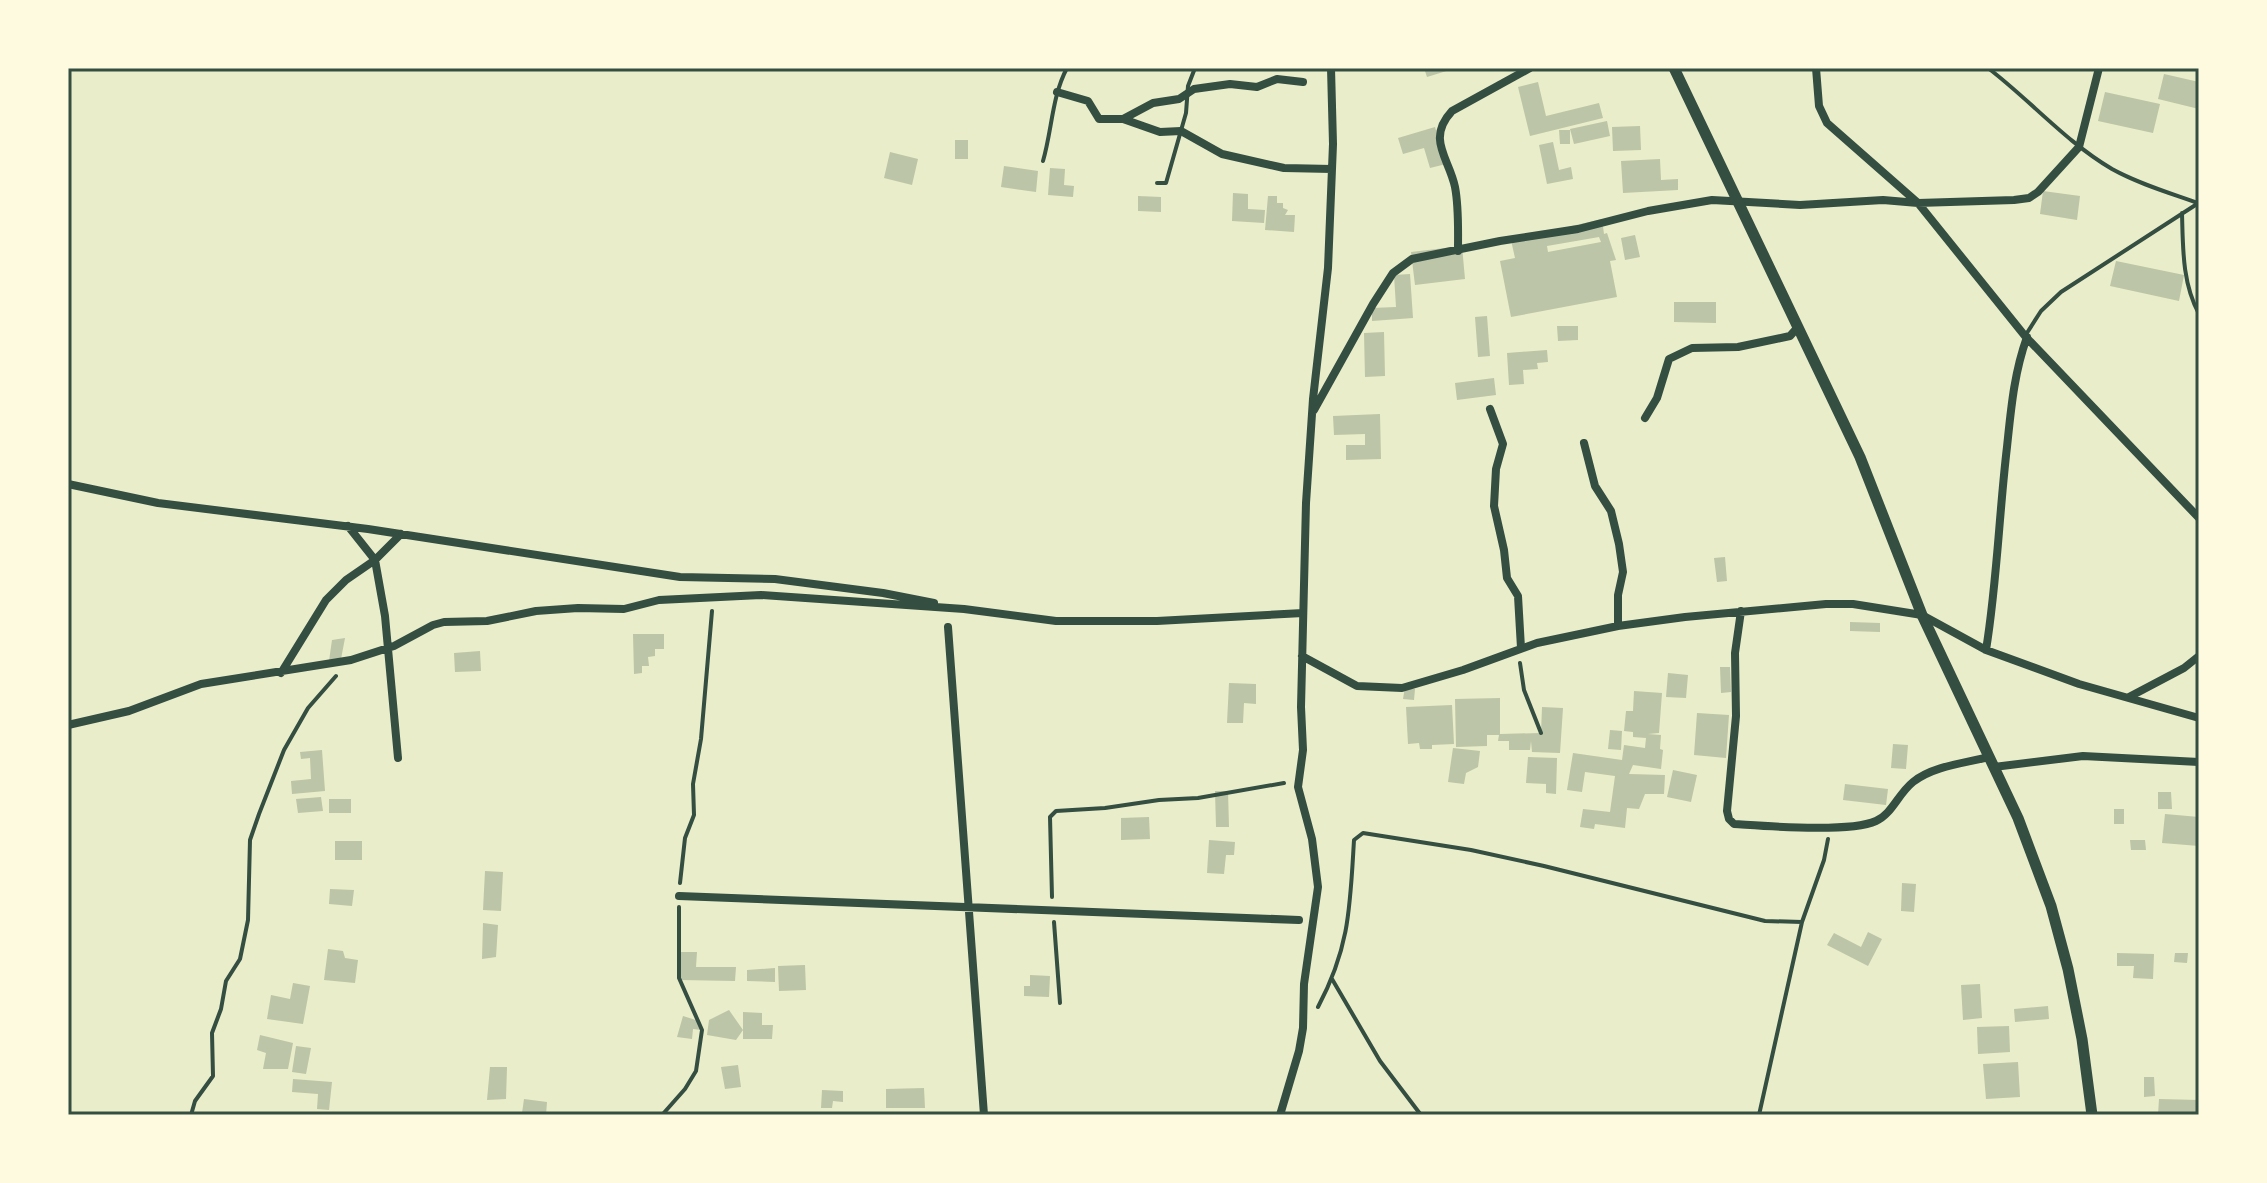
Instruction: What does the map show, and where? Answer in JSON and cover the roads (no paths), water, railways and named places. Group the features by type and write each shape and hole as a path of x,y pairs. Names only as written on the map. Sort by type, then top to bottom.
{"street":[{"path":"1280,1115 1301,1037 1304,984 1318,887 1312,839 1298,792 1303,750 1303,613 1312,413 1328,268 1332,169 1331,68"},
{"path":"1458,251 1455,184 1440,146 1443,120 1452,111 1530,68"},
{"path":"1674,68 1860,457 1922,615 2018,818 2054,918 2068,969 2082,1039 2092,1115"},
{"path":"1816,68 1819,106 1827,123 1918,203 2026,336 2199,518"},
{"path":"1312,413 1393,273 1412,259 1563,232 1703,201 1800,205 1883,200 1918,203 2029,198 2047,185 2079,147 2099,68"},
{"path":"1123,119 1153,103 1179,99 1194,89 1230,84 1257,87 1277,79 1303,82"},
{"path":"1057,92 1088,101 1099,119 1123,119 1160,132 1181,131 1222,154 1284,168 1332,169"},
{"path":"1645,418 1657,398 1669,359 1692,348 1738,347 1790,336 1798,327"},
{"path":"1986,650 1993,609 1997,529 2012,390 2026,336"},
{"path":"1490,409 1503,444 1496,469 1494,506 1507,578 1518,596 1520,648"},
{"path":"1584,443 1595,486 1611,511 1619,544 1623,572 1618,595 1618,626"},
{"path":"68,484 158,503 348,526 680,577 775,579 883,593 964,609"},
{"path":"348,526 375,560 385,616 398,758"},
{"path":"281,673 326,600 401,534"},
{"path":"68,725 129,711 201,684 351,660 388,648 444,622 487,621 536,611 624,609 647,601 761,595 964,609 1056,621 1157,621 1303,613"},
{"path":"1302,656 1357,686 1402,688 1520,648 1618,626 1839,603 1922,615 1986,650 2079,684 2199,718"},
{"path":"1741,611 1735,653 1733,767 1728,791 1729,819 1734,824 1864,825 1878,820 1892,808 1899,794 1917,779 1937,770 1992,762 2083,756 2199,762"},
{"path":"948,627 984,1115"},
{"path":"2128,697 2184,668 2199,656"},
{"path":"679,896 1299,920"}],"lane":[{"path":"1043,161 1057,92 1067,68"},
{"path":"1157,183 1166,183 1195,68"},
{"path":"1988,68 2079,147 2115,171 2199,202"},
{"path":"2026,336 2041,311 2061,292 2199,202"},
{"path":"2182,213 2183,259 2199,314"}]}
